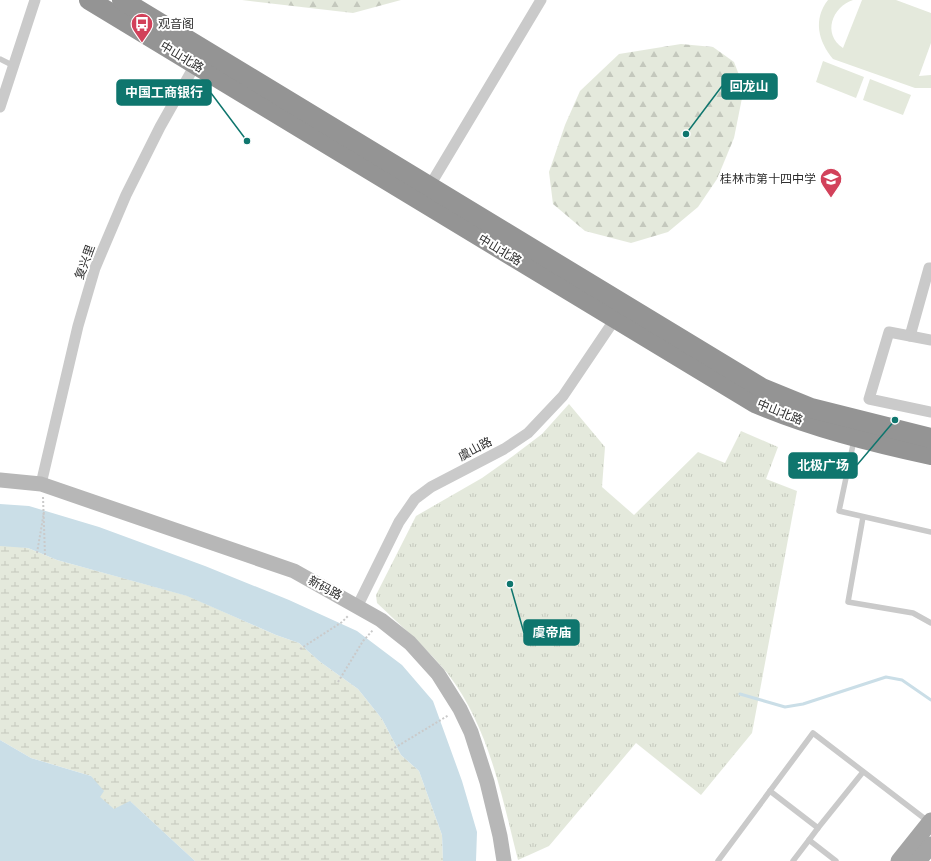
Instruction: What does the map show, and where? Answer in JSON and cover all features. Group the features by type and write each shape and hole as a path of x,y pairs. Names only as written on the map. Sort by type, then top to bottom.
{"highway":[{"name":"中山北路","path":"89,0 755,403 805,422 855,438 931,455"},
{"name":"中山北路","path":"122,0 762,388 811,408 931,438"}],"main road":[{"path":"900,861 930,822"},
{"path":"918,861 931,845"}],"street":[{"path":"0,107 12,65 35,0"},
{"path":"429,187 541,0"},
{"name":"复兴里","path":"41,484 78,326 95,268 126,195 160,127 195,65"},
{"path":"910,336 929,268 931,268"},
{"name":"虞山路","path":"358,605 400,522 415,499 431,487 504,449 528,433 563,396 614,319"},
{"path":"931,340 889,332 869,399 931,412"},
{"name":"新码路","path":"0,480 41,484 294,571 358,605 381,620 410,643 438,674 460,709 471,732 487,782 500,836 504,861"}],"lane":[{"path":"0,59 12,65"},
{"path":"855,438 839,511 931,532"},
{"path":"862,517 848,602 913,613 931,623"},
{"path":"718,861 813,733 930,822"},
{"path":"793,861 863,772"},
{"path":"770,791 818,828"},
{"path":"809,840 836,861"}],"path":[{"path":"37,553 45,507 45,555"},
{"path":"300,649 342,622"},
{"path":"338,682 363,641 369,636"},
{"path":"391,750 443,718"}],"green space":[{"path":"242,0 401,0 353,13"},
{"path":"828,0 853,0 840,8 832,21 831,29 833,36 843,48 862,0 896,0 931,13 931,43 919,76 931,75 931,88 915,88 833,59 824,45 819,30 820,15"},
{"path":"681,44 713,47 734,62 744,88 734,138 717,179 698,207 668,232 631,243 585,231 553,204 549,172 565,125 580,91 619,54"},
{"path":"823,61 864,77 856,98 816,82"},
{"path":"870,79 911,95 903,115 863,100"},
{"path":"569,404 605,447 602,487 634,515 698,452 725,463 741,431 778,447 766,479 797,491 752,733 701,795 636,743 549,846 518,860 500,787 484,740 474,717 462,695 440,664 377,603 376,595 416,516 482,478 513,456 542,434"},
{"path":"8,545 28,548 57,560 188,596 276,635 299,643 319,661 358,689 382,719 401,755 419,771 442,835 443,861 195,861 131,802 114,810 99,797 91,776 31,758 0,740 0,546"}],"water":[{"path":"0,504 29,506 99,527 205,566 289,600 357,631 402,665 433,701 462,781 477,832 476,861 443,861 442,835 419,771 401,755 382,719 358,689 319,661 299,643 276,635 187,596 57,560 28,548 0,546"},
{"path":"0,740 31,758 91,776 104,791 100,797 114,809 130,801 195,861 0,861"}],"waterway":[{"path":"740,694 785,707 803,704 886,677 902,680 931,700"}],"place":[{"name":"观音阁","path":"142,44"},
{"name":"回龙山","path":"686,134"},
{"name":"中国工商银行","path":"247,141"},
{"name":"桂林市第十四中学","path":"831,198"},
{"name":"北极广场","path":"895,420"},
{"name":"虞帝庙","path":"510,584"}]}
